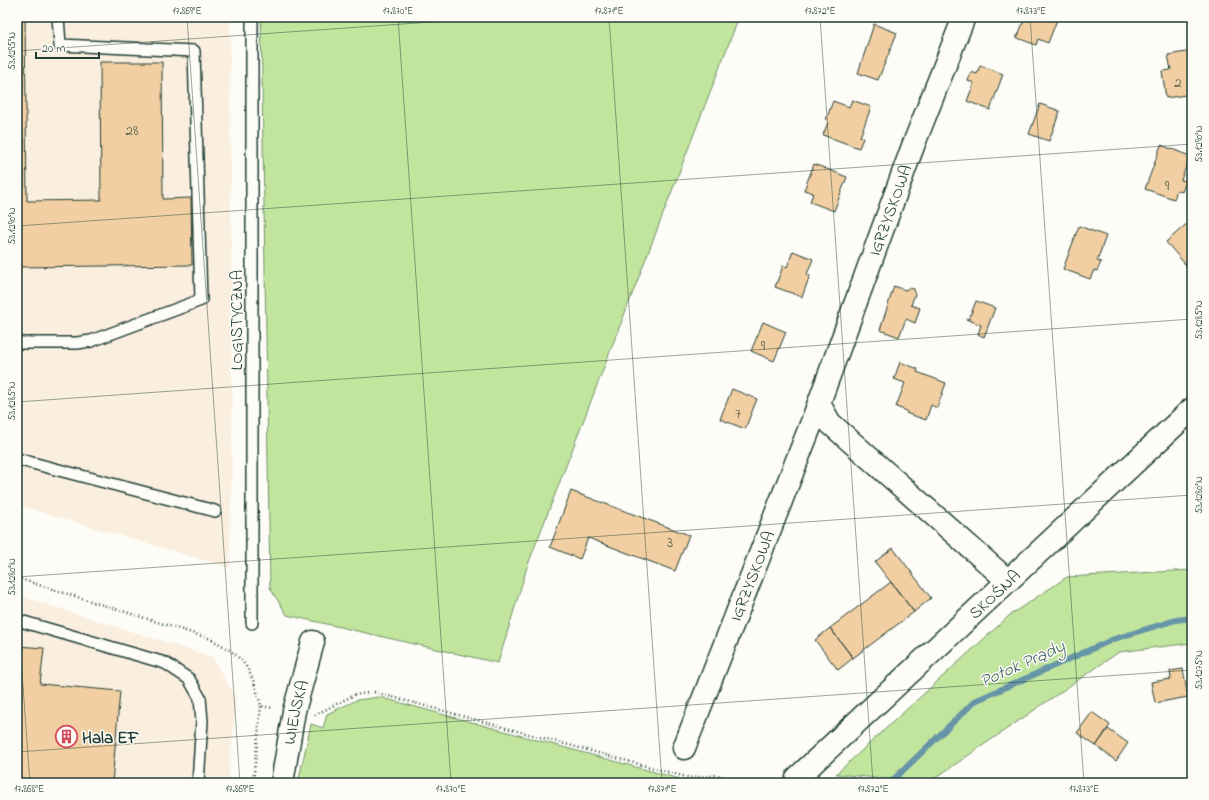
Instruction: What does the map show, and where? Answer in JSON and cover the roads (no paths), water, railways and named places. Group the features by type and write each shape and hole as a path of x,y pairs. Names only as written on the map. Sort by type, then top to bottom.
{"street":[{"name":"IGRZYSKOWA","path":"684,748 819,404 913,146 964,17"},
{"path":"819,404 830,423 1007,580"},
{"name":"SKOŚNA","path":"797,778 1007,580 1192,409"},
{"name":"WIEJSKA","path":"282,783 294,711 313,642"}],"lane":[{"path":"17,343 77,343 91,341 201,300 194,51 60,45 58,17"},
{"name":"LOGISTYCZNA","path":"252,17 252,622"},
{"path":"17,459 215,511"},
{"path":"17,620 165,663 189,679 200,698 202,721 198,783"}],"waterway":[{"name":"Potok Prądy","path":"892,781 975,701 1114,639 1176,620 1192,618"}],"place":[{"name":"Hala EF","path":"66,737"}]}
